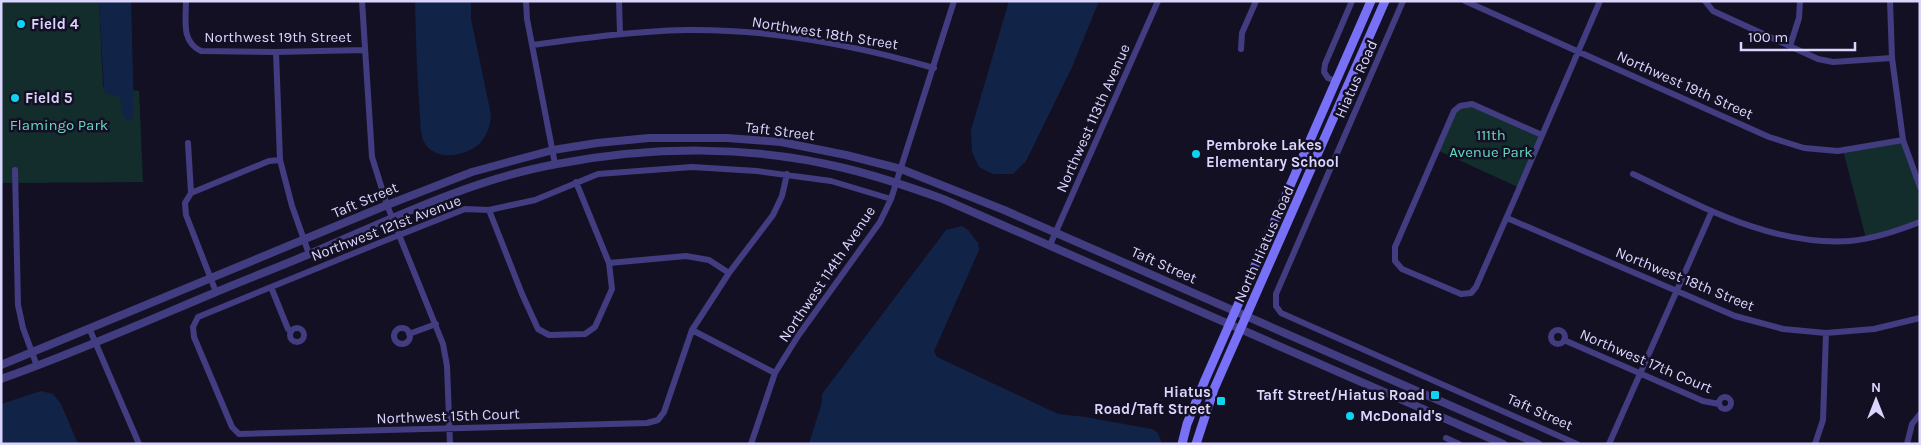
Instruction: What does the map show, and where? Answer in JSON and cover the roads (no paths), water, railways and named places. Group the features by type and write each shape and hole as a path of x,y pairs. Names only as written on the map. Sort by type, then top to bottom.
{"main road":[{"name":"North Hiatus Road","path":"1182,444 1190,415 1371,1"},
{"name":"North Hiatus Road","path":"1196,444 1214,389 1385,1"},
{"path":"1271,229 1283,234"}],"street":[{"name":"Northwest 19th Street","path":"186,1 187,39 193,47 201,51 364,50"},
{"path":"362,1 372,156 387,205 443,344 447,366 450,444"},
{"path":"526,1 527,18 556,164"},
{"path":"619,1 620,33"},
{"name":"Northwest 114th Avenue","path":"751,444 775,373 798,336 880,222 891,199 954,1"},
{"name":"Northwest 113th Avenue","path":"1050,245 1158,1"},
{"path":"1241,49 1242,33 1256,1"},
{"path":"1336,81 1328,78 1324,72 1325,64 1352,1"},
{"name":"Hiatus Road","path":"1276,306 1276,294 1404,1"},
{"name":"Northwest 19th Street","path":"1465,1 1769,137 1804,148 1838,151 1903,140"},
{"path":"1542,135 1472,104 1460,106 1454,111 1395,247 1395,261 1402,269 1461,294 1471,293 1476,287 1507,218 1600,1"},
{"path":"1705,1 1712,11 1818,59 1833,62 1892,58"},
{"path":"1790,46 1799,18 1800,1"},
{"path":"1890,1 1892,58 1903,140 1920,188"},
{"name":"Northwest 18th Street","path":"533,45 620,33 689,30 789,37 894,56 934,68"},
{"path":"276,52 280,160 292,206 309,254"},
{"name":"Taft Street","path":"1,365 90,330 387,205 472,172 553,150 648,138 727,138 791,144 846,154 901,169 1056,232 1538,444"},
{"path":"726,152 727,138"},
{"path":"188,143 191,193 185,203 186,215 216,292"},
{"name":"Taft Street","path":"1,379 96,343 393,218 476,186 523,171 602,156 690,150 779,156 842,167 897,182 943,199 1050,245 1502,444"},
{"path":"191,193 269,161 280,160"},
{"name":"Northwest 121st Avenue","path":"239,434 232,428 194,337 193,327 198,317 399,234 465,209 489,210 535,200 598,174 692,167 787,174 831,181 891,199"},
{"path":"15,170 18,305 23,328 37,366"},
{"path":"775,373 692,330 729,273 773,215 782,196 787,174"},
{"path":"1632,174 1712,211 1761,230 1801,239 1850,240 1892,233 1920,222"},
{"path":"489,210 538,329 549,336 585,334 595,327 612,290 609,264 576,182"},
{"path":"1610,444 1712,211"},
{"name":"Northwest 18th Street","path":"1507,218 1735,316 1782,329 1826,332 1874,329 1920,318"},
{"path":"609,264 686,256 709,260 729,273"},
{"path":"1105,270 1111,257"},
{"path":"271,287 288,329 291,332"},
{"name":"Taft Street","path":"1276,306 1281,314 1577,444"},
{"path":"410,334 436,324"},
{"path":"90,330 139,444"},
{"name":"Northwest 15th Court","path":"239,434 647,423 658,420 664,412 692,330"},
{"path":"1815,444 1823,420 1826,332"},
{"name":"Northwest 17th Court","path":"1564,340 1703,401 1719,404"},
{"path":"1348,376 1354,364"},
{"path":"1423,409 1428,396"},
{"path":"1907,444 1912,424 1919,414"},
{"path":"1446,438 1459,444"}],"water":[{"path":"99,1 131,1 134,114 132,120 126,120 124,117 119,97 105,93 104,90"},
{"path":"415,1 471,1 471,19 491,119 483,139 478,145 465,152 449,155 435,152 429,148 423,139 418,87"},
{"path":"1009,1 1099,1 1072,67 1026,161 1013,174 993,174 979,167 972,152 971,130"},
{"path":"962,226 978,242 979,250 934,351 937,357 1058,414 1152,429 1158,433 1162,444 809,444 822,402 822,394 946,230"},
{"path":"41,391 53,394 61,404 78,444 1,444 1,404"}],"place":[{"name":"Field 4","path":"21,24"},
{"name":"Field 5","path":"15,98"},
{"name":"Pembroke Lakes Elementary School","path":"1196,154"},
{"name":"Taft Street/Hiatus Road","path":"1435,395"},
{"name":"Hiatus Road/Taft Street","path":"1221,401"},
{"name":"McDonald's","path":"1350,416"}],"park label":[{"name":"Flamingo Park","path":"59,125"},
{"name":"111th Avenue Park","path":"1491,144"}]}
